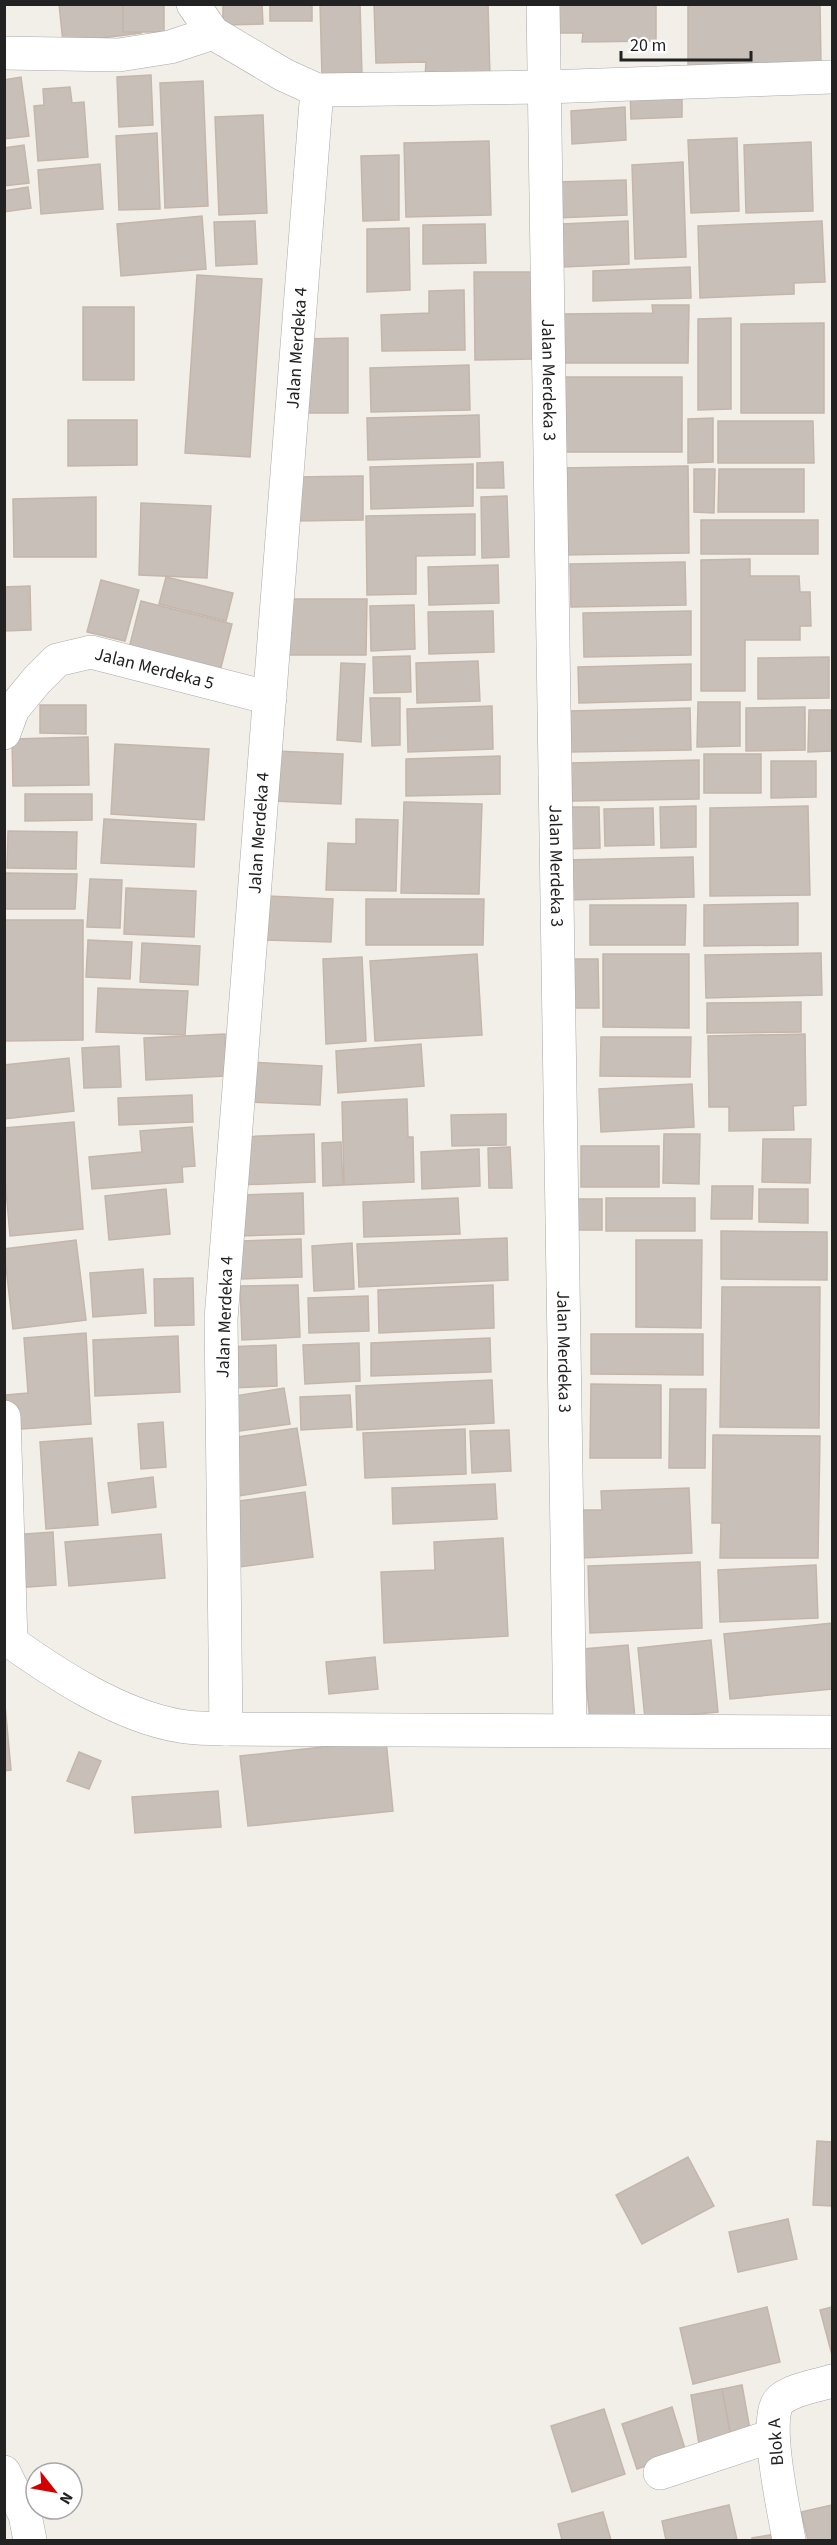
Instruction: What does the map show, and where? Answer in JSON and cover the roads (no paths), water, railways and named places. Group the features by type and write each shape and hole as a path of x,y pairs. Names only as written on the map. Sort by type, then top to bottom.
{"street":[{"path":"193,4 213,33 284,75 317,90 545,87 832,77"},
{"name":"Jalan Merdeka 3","path":"543,4 570,1729"},
{"path":"4,53 119,55 170,47 213,33"},
{"name":"Jalan Merdeka 4","path":"226,1729 221,1319 317,90"},
{"name":"Jalan Merdeka 5","path":"4,733 14,709 37,680 57,660 91,652 270,698"},
{"path":"4,1417 8,1639 66,1679 125,1709 180,1727 226,1729 832,1732"},
{"name":"Blok A","path":"789,2541 772,2436 773,2416 780,2400 795,2392 832,2381"},
{"path":"660,2473 772,2436"},
{"path":"4,2472 25,2515 30,2541"}]}
